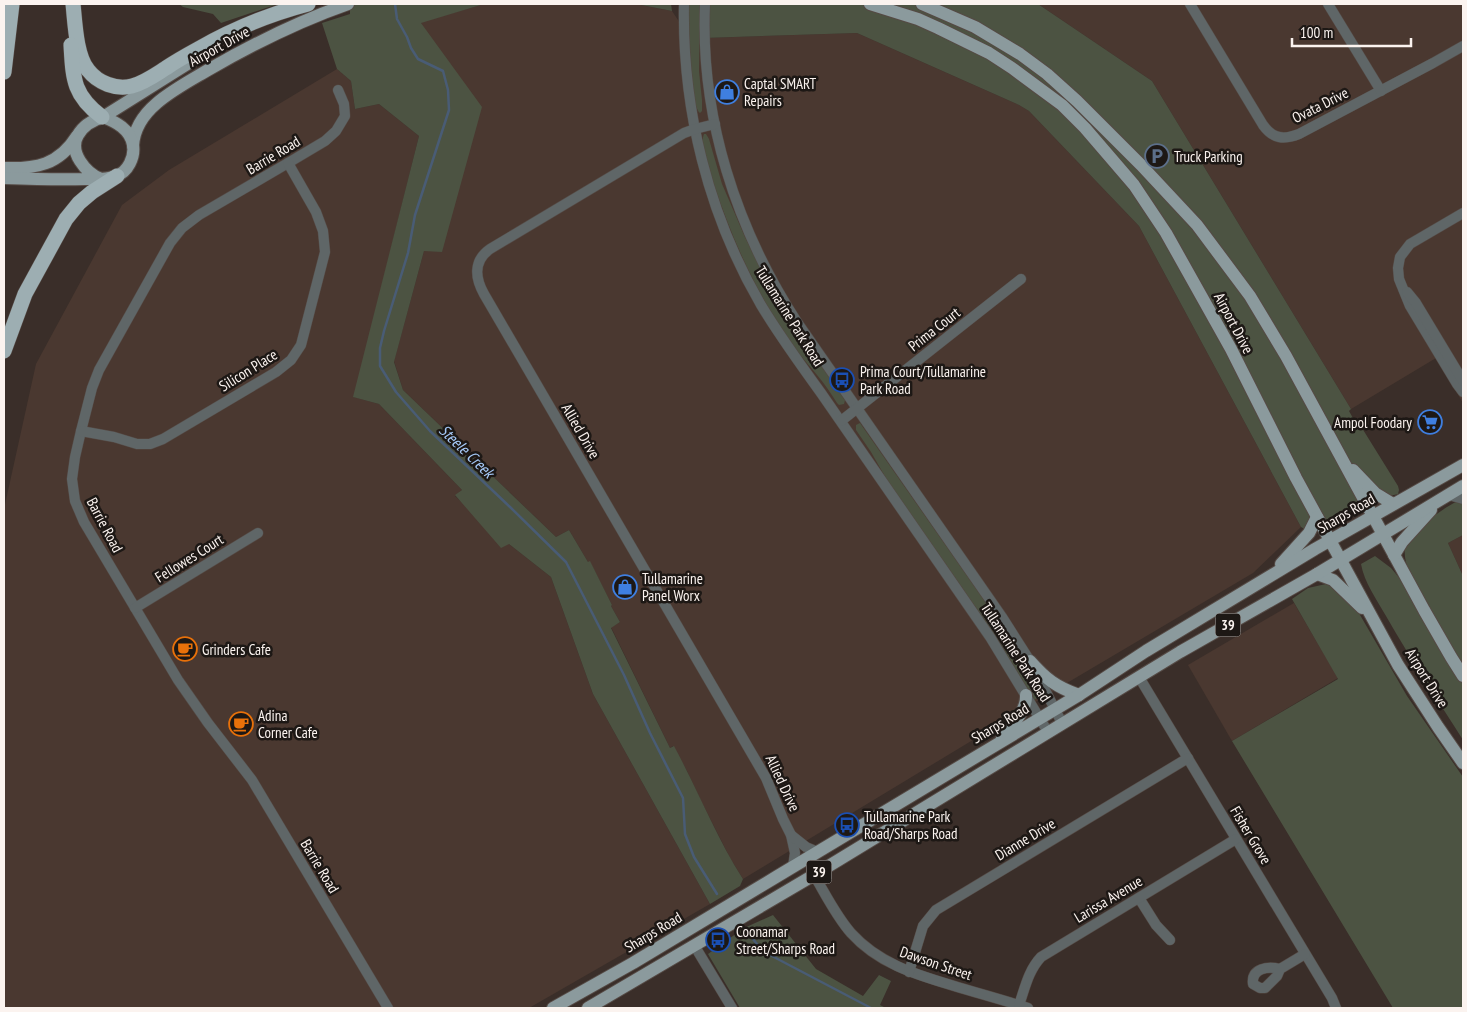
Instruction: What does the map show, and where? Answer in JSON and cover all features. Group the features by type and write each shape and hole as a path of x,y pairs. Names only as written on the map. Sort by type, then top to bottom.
{"highway":[{"path":"4,72 12,4"},
{"path":"69,4 76,86 88,107 102,117"},
{"path":"73,4 79,50 84,64 97,79 119,87 133,86 147,80 231,31 284,10 308,4"},
{"path":"4,351 25,294 66,219 79,203 92,192 117,176"}],"main road":[{"name":"Airport Drive","path":"102,117 214,48 258,26 312,4"},
{"name":"Airport Drive","path":"133,146 134,137 139,125 150,110 167,95 259,42 312,17 348,4"},
{"name":"Airport Drive","path":"870,4 918,19 989,52 1062,105 1090,134 1134,186 1166,233 1231,350 1296,478 1371,616 1416,694 1463,763"},
{"name":"Airport Drive","path":"922,4 975,27 1020,54 1048,74 1078,101 1197,225 1250,296 1286,356 1428,618 1463,676"},
{"path":"102,117 114,121 129,134 133,146 131,162 117,176 102,179 51,180 9,173 52,161 73,143 81,130 102,117"},
{"path":"77,136 76,146 80,161 93,175 102,179"},
{"path":"1340,455 1375,493 1392,504"},
{"name":"Sharps Road","path":"552,1008 632,963 818,852 1392,504 1463,465"},
{"name":"39","path":"588,1008 602,1005 642,977 694,945 814,875 1062,723 1463,486"},
{"path":"1394,555 1402,542 1444,498"},
{"path":"1268,578 1309,533 1317,517"},
{"path":"1317,574 1333,580 1371,616"},
{"path":"1030,661 1054,684 1079,695"},
{"path":"997,744 1021,713 1026,704 1026,695"},
{"path":"776,877 786,881 800,872 814,875"},
{"path":"632,963 642,977"}],"street":[{"name":"Tullamarine Park Road","path":"684,4 684,52 689,96 700,156 717,211 749,283 772,323 990,637 1048,732"},
{"name":"Tullamarine Park Road","path":"705,4 704,38 715,124 736,203 762,263 782,300 1002,617 1030,661 1056,708 1062,723"},
{"name":"Ovata Drive","path":"1190,4 1264,125 1276,137 1286,138 1299,134 1463,46"},
{"path":"1328,4 1381,91"},
{"name":"Barrie Road","path":"338,90 344,104 345,116 336,132 288,163 198,215 182,228 170,243 99,370 92,388 81,431 72,479 75,501 84,522 178,680 252,780 388,1008"},
{"name":"Allied Drive","path":"715,124 684,133 486,252 479,261 477,278 481,290 763,772 791,835 795,853 793,867"},
{"name":"Silicon Place","path":"81,431 114,437 137,444 150,444 171,434 276,372 291,360 302,345 326,252 323,231 316,212 288,163"},
{"path":"1463,213 1406,248 1400,257 1398,268 1399,279 1410,306 1463,392"},
{"name":"Prima Court","path":"841,421 1021,279"},
{"path":"1403,288 1416,303 1463,381"},
{"path":"1444,498 1463,499"},
{"name":"Fellowes Court","path":"135,608 258,533"},
{"name":"Fisher Grove","path":"1139,677 1332,998 1336,1008"},
{"name":"Dianne Drive","path":"909,972 923,926 936,910 1188,758"},
{"name":"Allied Drive","path":"791,835 806,847 818,852"},
{"name":"Larissa Avenue","path":"1024,1007 1029,974 1034,964 1041,957 1236,840"},
{"name":"Dawson Street","path":"814,875 851,933 864,946 881,958 909,972 1024,1007"},
{"path":"1139,898 1156,925 1170,940"},
{"path":"694,945 732,1008"},
{"path":"1280,969 1305,954"}],"shaded area":[{"path":"484,4 636,4 672,11 684,29 704,38 857,33 1029,111 1139,226 1301,527 1253,573 743,879 730,858 687,771 673,746 670,748 611,627 620,622 590,562 588,562 569,530 556,537 403,390 394,361 424,251 442,251 421,22"},
{"path":"1038,4 1463,4 1463,403 1436,358 1351,409 1152,81"},
{"path":"337,69 351,81 355,109 379,104 419,136 354,397 379,404 462,490 455,496 509,544 551,577 593,694 710,904 529,1008 4,1008 4,509 36,364 122,205 169,170"},
{"path":"1463,535 1463,576 1448,543"},
{"path":"1294,603 1338,678 1232,741 1188,665"}],"green space":[{"path":"179,4 278,4 221,23 213,14 183,7"},
{"path":"350,4 484,4 421,23 482,107 442,252 424,251 394,362 403,390 556,537 569,530 588,562 590,561 620,622 611,628 670,748 674,746 724,847 743,879 740,886 710,904 593,694 551,577 509,544 501,548 455,495 462,490 379,404 353,397 419,136 379,104 355,109 351,81 337,69 322,23 350,14"},
{"path":"636,4 671,4 672,11"},
{"path":"689,4 700,4 699,71 702,111 700,113 696,106 691,78"},
{"path":"705,4 1038,4 1152,81 1351,409 1349,411 1354,420 1357,420 1398,486 1398,494 1389,495 1336,519 1306,530 1301,527 1139,226 1029,111 857,33 704,38"},
{"path":"704,134 709,139 722,184 767,281 800,335 845,400 844,404 839,405 837,403 823,382 795,349 759,291 739,250 714,185 704,152"},
{"path":"860,423 1007,633 1045,694 1034,700 997,638 887,480 856,430 856,425"},
{"path":"1456,502 1463,503 1463,535 1448,543 1463,576 1463,664 1408,569 1405,555 1406,546 1421,527 1435,515"},
{"path":"1375,556 1391,568 1401,580 1463,683 1463,740 1404,647 1368,584 1361,564"},
{"path":"1326,584 1339,590 1356,608 1407,696 1463,777 1463,1008 1393,1008 1232,741 1338,679 1292,599 1308,588"},
{"path":"773,915 816,969 863,996 879,975 891,981 880,1005 886,1008 740,1008 708,954 744,928"}],"waterway":[{"name":"Steele Creek","path":"395,4 397,19 418,59 443,71 448,90 449,110 415,215 408,253 380,348 380,366 396,392 430,431 566,562 624,675 650,733 683,798 685,834 694,857 717,894"},
{"path":"744,928 761,949 770,955 871,1008"}],"place":[{"name":"Captal SMART Repairs","path":"727,92"},
{"name":"Truck Parking","path":"1157,156"},
{"name":"Prima Court/Tullamarine Park Road","path":"842,380"},
{"name":"Ampol Foodary","path":"1430,422"},
{"name":"Tullamarine Panel Worx","path":"625,587"},
{"name":"Grinders Cafe","path":"185,649"},
{"name":"Adina Corner Cafe","path":"241,724"},
{"name":"Tullamarine Park Road/Sharps Road","path":"847,825"},
{"name":"Coonamar Street/Sharps Road","path":"718,940"}]}
